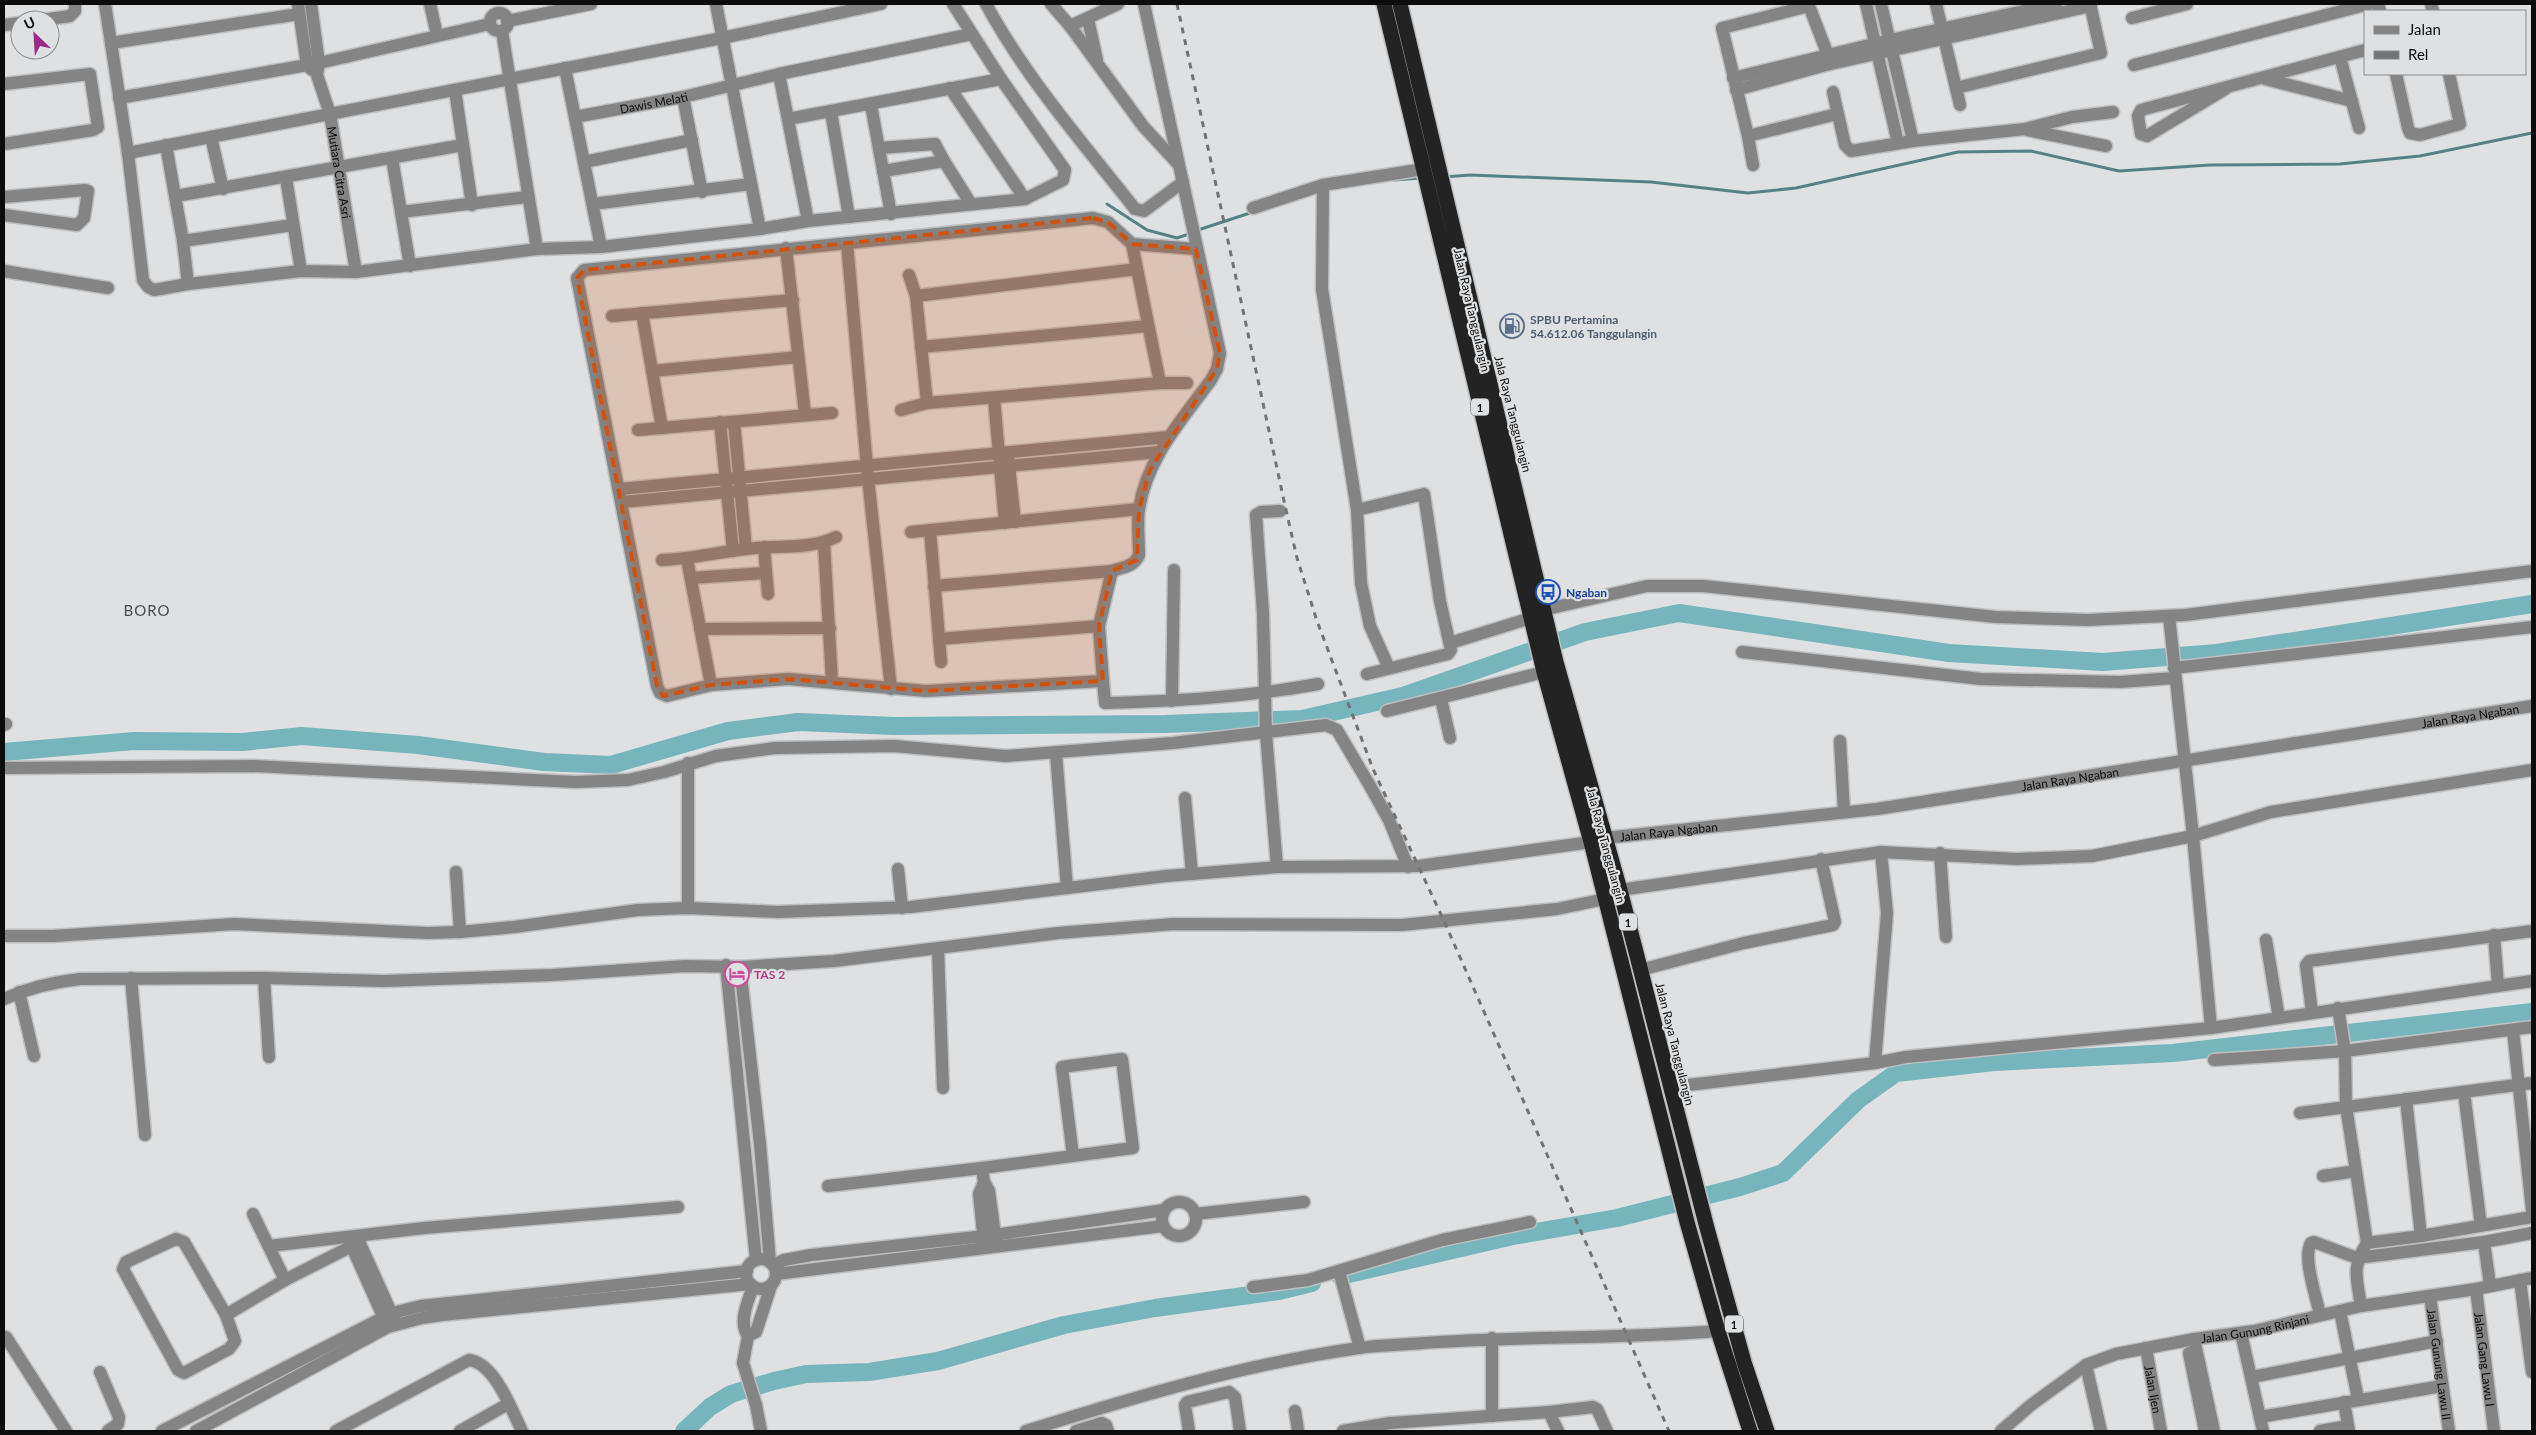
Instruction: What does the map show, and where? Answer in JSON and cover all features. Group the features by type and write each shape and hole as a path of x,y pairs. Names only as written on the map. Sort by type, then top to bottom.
{"highway":[{"name":"Jalan Raya Tanggulangin","path":"1384,4 1429,192 1538,616"},
{"name":"Jala Raya Tanggulangin","path":"1400,4 1440,167 1538,616"},
{"name":"1","path":"1538,616 1548,666"},
{"name":"Jala Raya Tanggulangin","path":"1548,666 1598,840 1605,899 1676,1180 1718,1331"},
{"name":"Jalan Raya Tanggulangin","path":"1598,840 1620,890 1704,1216 1744,1362 1767,1431"},
{"path":"1643,1052 1660,1046"},
{"name":"1","path":"1718,1331 1750,1431"}],"street":[{"path":"60,17 70,16 76,10 75,4"},
{"path":"105,4 128,153 145,283 154,290 188,284 301,271 356,272 537,248 601,247 760,229 808,221 1025,199 1063,180 1065,170 1000,79 953,4"},
{"name":"Mutiara Citra Asri","path":"311,4 314,68"},
{"path":"430,4 437,36"},
{"path":"119,98 314,68 437,36 498,16 591,4"},
{"path":"716,4 760,229"},
{"path":"128,153 722,38 881,4"},
{"path":"986,4 1000,29 1054,107 1135,209 1144,211 1183,182"},
{"path":"1051,4 1070,26 1143,126 1178,164"},
{"path":"1070,26 1118,4"},
{"path":"934,586 1112,571 1133,565 1139,555 1139,510 1150,470 1159,452 1217,369 1220,353 1144,4"},
{"path":"1866,4 1898,143"},
{"path":"1881,4 1913,141"},
{"path":"1936,4 1960,104"},
{"path":"1735,84 2056,4"},
{"path":"2132,18 2187,4"},
{"path":"2134,65 2369,4"},
{"path":"1943,33 2091,5 2101,50 2098,54 1956,88"},
{"path":"1753,165 1748,136 1722,28 1806,6 1812,10 1828,55"},
{"path":"111,43 298,9"},
{"name":"Mutiara Citra Asri","path":"298,9 314,68 330,114 356,272"},
{"path":"498,16 537,248"},
{"path":"1088,19 1098,66"},
{"name":"Dawis Melati","path":"575,117 683,97 779,74 972,34"},
{"path":"1735,84 1828,55 1876,49"},
{"path":"2225,89 2147,136 2141,134 2138,116 2142,110 2364,50"},
{"path":"2340,57 2359,128"},
{"path":"565,68 601,247"},
{"path":"4,84 90,74 98,127 93,130 4,144"},
{"path":"779,74 808,221"},
{"path":"2396,75 2408,128 2410,133 2420,135 2460,124 2449,75"},
{"path":"2263,78 2352,101"},
{"path":"788,119 871,105 1000,79"},
{"path":"950,88 1025,199"},
{"path":"455,90 472,205"},
{"path":"1833,92 1845,145 1851,151 1913,141 2025,129 2072,117 2113,112"},
{"path":"683,97 702,192"},
{"path":"871,105 891,214"},
{"path":"831,112 849,217"},
{"path":"1748,136 1837,114"},
{"path":"2025,129 2106,146"},
{"path":"211,137 223,190"},
{"path":"584,162 692,140"},
{"path":"879,148 936,144 944,161 971,204"},
{"path":"176,196 223,190 463,145"},
{"path":"166,146 176,196 188,284"},
{"path":"392,158 410,266"},
{"path":"883,171 944,161"},
{"path":"1253,208 1323,190 1424,172"},
{"path":"286,178 301,271"},
{"path":"593,204 702,192 751,184"},
{"path":"1323,190 1322,289 1357,510 1361,583 1370,626 1389,668"},
{"path":"4,197 88,191 84,218 77,225 4,215"},
{"path":"401,212 527,197"},
{"path":"1103,681 926,691 788,679 711,685 667,696 660,693 657,686 578,278 579,274 584,270 1093,218 1108,222 1132,244 1160,383"},
{"path":"183,240 293,225"},
{"path":"847,243 868,478 891,689"},
{"path":"1132,244 1196,244"},
{"path":"786,248 805,414"},
{"path":"916,296 1137,269"},
{"path":"4,271 108,288"},
{"path":"909,275 916,296 927,403"},
{"path":"612,316 793,300"},
{"path":"642,313 662,428"},
{"path":"921,347 1148,326"},
{"path":"652,371 798,358"},
{"path":"901,410 927,403 1160,383 1188,383"},
{"path":"998,397 1010,522"},
{"path":"638,430 832,413"},
{"path":"720,422 733,550"},
{"path":"734,422 746,548"},
{"path":"620,489 1003,451 1169,437"},
{"path":"622,502 1159,452"},
{"path":"1357,510 1424,494 1440,601 1451,650 1448,654 1367,674"},
{"path":"911,532 1139,510"},
{"path":"1277,867 1264,696 1263,613 1256,515 1261,512 1280,511"},
{"path":"930,530 941,662"},
{"path":"662,560 687,559 746,548 824,543 836,537"},
{"path":"824,543 832,682"},
{"path":"764,547 768,594"},
{"path":"687,559 711,685"},
{"path":"1172,701 1174,570"},
{"path":"1112,571 1099,626 1105,703 1264,696 1318,684"},
{"path":"1450,643 1538,616 1648,586 1703,586 1996,617 2088,620 2169,616 2532,571"},
{"path":"691,578 765,573"},
{"path":"2169,616 2193,836 2211,1028"},
{"path":"939,639 1099,626"},
{"path":"1742,652 1981,679 2120,682 2174,670 2532,627"},
{"path":"700,629 830,628"},
{"path":"1387,712 1441,699 1548,666"},
{"path":"1441,699 1450,738"},
{"name":"Jalan Raya Ngaban","path":"4,936 53,936 234,924 427,933 460,932 514,927 638,910 688,908 778,912 902,908 1192,874 1277,867 1408,866 1598,840 1844,812 2532,706"},
{"path":"4,768 252,766 575,782 628,780 664,772 688,763 716,756 775,748 894,746 1006,756 1056,754 1266,729 1320,726 1333,727 1337,730 1389,820 1408,866"},
{"path":"1840,740 1844,812"},
{"path":"1056,754 1067,888"},
{"path":"688,763 688,908"},
{"path":"1620,890 1821,859 1881,852 2016,859 2067,858 2126,851 2193,836 2289,808 2532,770"},
{"path":"1185,798 1192,874"},
{"path":"1875,1063 1888,912 1881,852"},
{"path":"1940,854 1946,937"},
{"path":"1640,970 1744,943 1833,925 1835,922 1821,859"},
{"path":"898,869 902,908"},
{"path":"456,872 460,932"},
{"path":"4,999 19,992 64,981 131,978 438,979 726,965 740,967 834,961 1058,933 1174,924 1402,925 1558,909 1605,899"},
{"path":"2312,1012 2306,965 2309,961 2532,931"},
{"path":"2494,935 2498,986"},
{"path":"2266,940 2279,1018"},
{"path":"938,949 943,1088"},
{"path":"726,965 756,1260 747,1271 747,1278 751,1285 743,1329 748,1336 743,1369 756,1405 761,1431"},
{"path":"740,967 773,1272 756,1332 748,1336"},
{"path":"131,978 145,1135"},
{"path":"264,978 270,1057"},
{"path":"1670,1087 1875,1063 1906,1057 2211,1028 2312,1012 2339,1012 2532,981"},
{"path":"19,992 34,1056"},
{"path":"2339,1012 2344,1044 2346,1106 2367,1243 2357,1258 2356,1267 2361,1306"},
{"path":"2214,1060 2344,1044 2532,1027"},
{"path":"2514,1030 2526,1084 2532,1210"},
{"path":"828,1186 982,1168 1074,1156 1133,1148 1122,1060 1062,1067 1074,1156"},
{"path":"2300,1113 2526,1084"},
{"path":"2464,1092 2481,1226"},
{"path":"2406,1099 2421,1236"},
{"path":"745,1146 760,1144"},
{"path":"982,1168 984,1182 989,1191 990,1242"},
{"path":"2323,1176 2356,1171"},
{"path":"990,1242 1087,1221 1164,1210 1177,1202 1191,1207 1195,1214 1192,1230 1185,1234 1176,1235 1169,1232 1163,1226 1164,1210"},
{"path":"1195,1214 1304,1202"},
{"path":"269,1246 354,1241 424,1228 678,1207"},
{"path":"253,1214 285,1280"},
{"path":"2367,1243 2532,1218"},
{"path":"1087,1221 1088,1235"},
{"path":"1254,1287 1308,1280 1340,1273 1442,1240 1530,1222"},
{"path":"756,1260 773,1272 990,1242 1088,1235 1163,1226"},
{"path":"2320,1315 2311,1273 2309,1246 2314,1242 2357,1258 2484,1242 2532,1233"},
{"path":"176,1239 182,1240 226,1315 234,1337 232,1346 186,1373 180,1372 124,1272 124,1264 176,1239"},
{"path":"226,1315 354,1241"},
{"path":"354,1241 390,1320"},
{"path":"2484,1242 2490,1285"},
{"path":"162,1431 218,1401 390,1320 442,1315 747,1271"},
{"path":"581,1295 751,1285 765,1289 773,1272"},
{"path":"1340,1273 1360,1348"},
{"path":"2526,1279 2532,1372"},
{"name":"Jalan Gunung Rinjani","path":"2005,1430 2031,1405 2086,1365 2116,1354 2190,1340 2241,1333 2361,1306 2476,1289 2526,1279"},
{"name":"Jalan Gang Lawu I","path":"2476,1289 2494,1431"},
{"name":"Jalan Gunung Lawu II","path":"2430,1296 2449,1431"},
{"path":"2340,1311 2351,1356 2358,1399"},
{"path":"196,1431 390,1320"},
{"path":"1026,1431 1049,1428 1159,1390 1258,1366 1360,1348 1492,1338 1634,1337 1718,1331"},
{"path":"2241,1333 2263,1431"},
{"path":"6,1337 66,1431"},
{"path":"1492,1338 1492,1416"},
{"path":"2190,1340 2205,1431"},
{"path":"2190,1340 2214,1431"},
{"path":"2252,1378 2351,1356 2437,1341"},
{"name":"Jalan Ijen","path":"2146,1348 2161,1431"},
{"path":"336,1431 469,1360 476,1361 489,1371 522,1431"},
{"path":"2086,1365 2101,1431"},
{"path":"100,1372 119,1416 118,1424 108,1431"},
{"path":"1209,1379 1211,1396"},
{"path":"2260,1417 2442,1386"},
{"path":"1189,1431 1185,1405 1190,1401 1229,1392 1233,1393 1240,1431"},
{"path":"218,1401 225,1415"},
{"path":"2320,1431 2349,1429 2344,1402"},
{"path":"460,1431 508,1404"},
{"path":"1343,1431 1595,1408 1608,1431"},
{"path":"1295,1411 1298,1431"},
{"path":"1550,1412 1558,1431"},
{"path":"1076,1431 1102,1423 1106,1425 1108,1431"}],"highlighted area":[{"path":"1093,218 1108,222 1132,244 1196,249 1220,353 1217,369 1150,470 1139,509 1137,560 1112,571 1099,626 1103,681 926,691 788,679 711,685 663,696 657,686 577,278 584,270"}],"waterway":[{"path":"1444,177 1470,175 1651,182 1748,193 1796,188 1958,152 2031,151 2119,171 2210,165 2340,164 2420,156 2532,133"},
{"path":"1394,180 1421,178"},
{"path":"1107,204 1147,230 1177,238 1192,233"},
{"path":"1198,230 1253,212"},
{"path":"4,752 134,741 242,742 302,736 418,745 544,762 611,765 728,731 798,722 894,726 1165,724 1302,719 1403,696 1585,632 1679,613 1949,653 2103,662 2217,653 2532,604"},
{"path":"1340,1276 1513,1236 1617,1218 1740,1187 1783,1173 1858,1100 1896,1073 1994,1062 2173,1053 2532,1012"},
{"path":"684,1431 710,1407 731,1394 774,1381 806,1374 869,1372 938,1361 1064,1325 1155,1308 1279,1291 1312,1283"}],"railway":[{"path":"1177,4 1286,510 1297,558 1317,621 1373,769 1444,921 1669,1431"}],"place":[{"name":"SPBU Pertamina 54.612.06 Tanggulangin","path":"1512,326"},
{"name":"Ngaban","path":"1548,592"},
{"name":"TAS 2","path":"737,974"}],"district":[{"name":"BORO","path":"147,610"}]}
